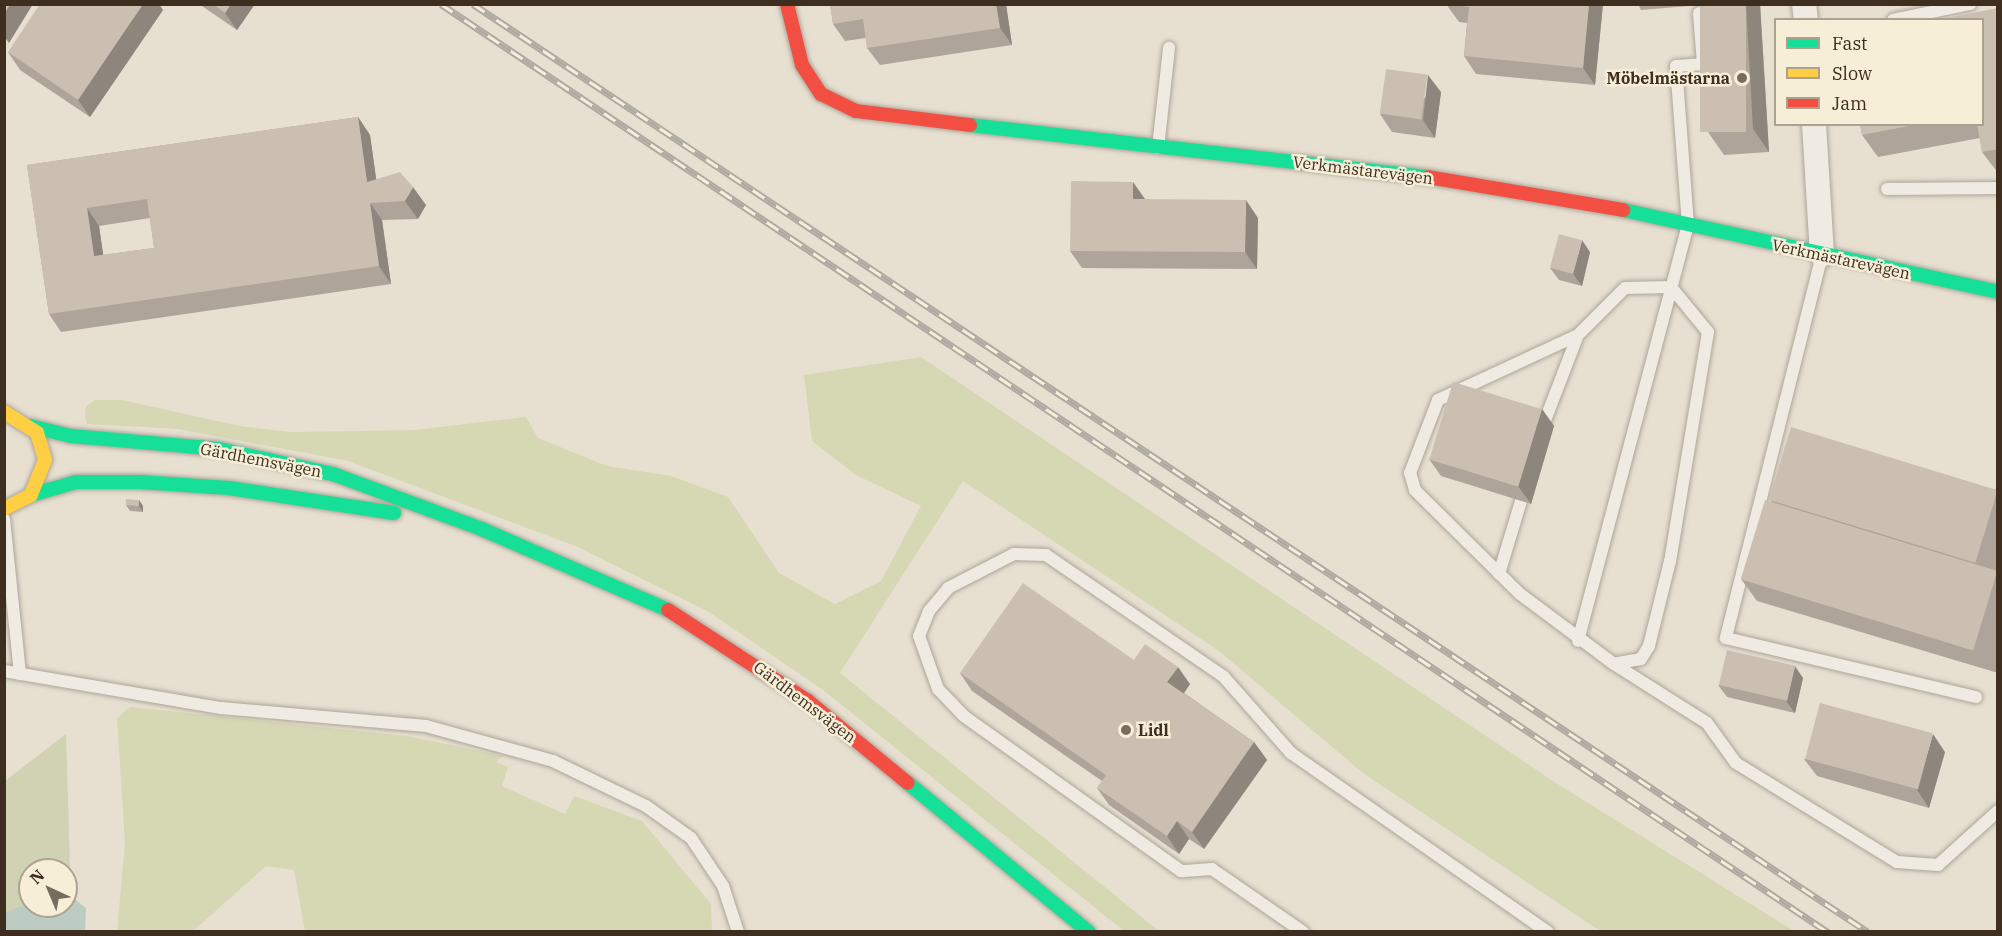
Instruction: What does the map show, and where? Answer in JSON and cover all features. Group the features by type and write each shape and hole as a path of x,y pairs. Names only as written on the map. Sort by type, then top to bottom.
{"main road":[{"name":"Verkmästarevägen","path":"787,4 802,64 821,94 856,111 1158,149 1366,167 1688,225 1998,292"},
{"name":"Gärdhemsvägen","path":"4,412 30,426 71,436 219,449 333,474 484,530 656,603 733,650 808,701 1089,932"},
{"path":"30,426 45,460 31,495"},
{"name":"Gärdhemsvägen","path":"4,509 31,495 76,482 229,488 484,530"}],"street":[{"path":"1814,126 1822,255"}],"lane":[{"path":"1903,18 1970,4"},
{"path":"1578,641 1688,225 1676,66 1703,64 1699,13"},
{"path":"1158,149 1169,48"},
{"path":"1887,189 1998,188"},
{"path":"1822,255 1726,638 1976,697"},
{"path":"1671,287 1626,288 1578,335 1438,400 1410,473 1415,489 1499,574 1578,641 1707,723 1736,763 1897,862 1938,865 1998,811"},
{"path":"1614,664 1641,659 1649,646 1670,561 1708,332 1671,287"},
{"path":"1544,423 1578,335"},
{"path":"1499,574 1521,501"},
{"path":"4,519 20,674"},
{"path":"1303,932 1212,869 1181,871 964,716 938,689 919,636 929,611 948,588 1014,554 1046,555 1223,676 1291,753 1548,932"},
{"path":"4,671 221,708 426,726 553,761 646,806 691,838 723,886 738,932"}],"green space":[{"path":"921,357 1556,783 1794,931 1600,931 1364,774 1219,651 963,481 840,673 1159,931 1124,931 823,690 709,612 578,547 348,461 178,429 87,424 85,418 86,406 95,400 122,400 240,426 290,432 414,430 526,417 538,438 607,466 671,476 728,497 779,573 835,604 881,581 921,506 856,475 812,441 804,375"},
{"path":"130,707 407,736 503,756 496,762 508,767 502,786 565,814 574,796 642,821 711,904 712,931 305,931 294,870 266,866 193,931 117,931 125,843 117,718"},
{"path":"66,734 70,858 18,858 18,918 72,918 72,931 5,932 5,781"}],"shaded area":[{"path":"78,902 86,908 85,931 5,931 5,913 18,907 18,918 78,918"}],"building":[{"path":"4,4 10,4 4,14"},
{"path":"40,4 143,4 78,100 8,52"},
{"path":"213,4 231,4 225,13"},
{"path":"830,4 996,4 1000,28 867,48 863,19 833,24"},
{"path":"1447,4 1589,4 1583,68 1464,56 1469,7"},
{"path":"1700,4 1746,4 1746,132 1700,132"},
{"path":"1998,8 1998,149 1982,152 1977,126 1984,126 1984,18 1946,18"},
{"path":"1386,69 1428,75 1421,119 1380,114"},
{"path":"358,117 367,182 400,172 413,187 405,201 370,203 379,266 49,314 27,165","holes":["147,199 154,248 94,256 87,208"]},
{"path":"1860,126 1909,126 1862,135"},
{"path":"1071,181 1133,182 1133,199 1246,200 1245,252 1070,251"},
{"path":"1559,234 1582,240 1573,274 1550,268"},
{"path":"1453,382 1542,409 1518,487 1429,459"},
{"path":"1791,427 1998,490 1975,563 1769,500"},
{"path":"126,499 139,500 139,506 126,505"},
{"path":"1765,500 1997,571 1973,650 1741,579"},
{"name":"Lidl","path":"1023,583 1134,660 1145,644 1178,667 1167,682 1254,742 1192,832 1177,821 1167,836 1097,788 1106,775 960,673"},
{"path":"1727,650 1795,666 1787,701 1719,685"},
{"path":"1820,703 1933,733 1918,789 1805,759"}],"railway":[{"path":"441,4 1828,932"},
{"path":"473,4 1868,932"}],"traffic: fast":[{"path":"970,125 1428,177"},
{"path":"1623,210 1998,292"},
{"path":"30,426 71,436 219,449 333,474 484,530 668,610"},
{"path":"31,495 76,482 140,482 229,488 394,513"},
{"path":"908,783 1089,932"}],"traffic: slow":[{"path":"4,412 37,433 45,460 31,495 4,509"}],"traffic: jam":[{"path":"787,4 802,65 821,94 856,111 970,125"},
{"path":"1428,177 1623,210"},
{"path":"668,610 808,701 908,783"}],"place":[{"name":"Möbelmästarna","path":"1742,78"},
{"name":"Lidl","path":"1126,730"}]}
